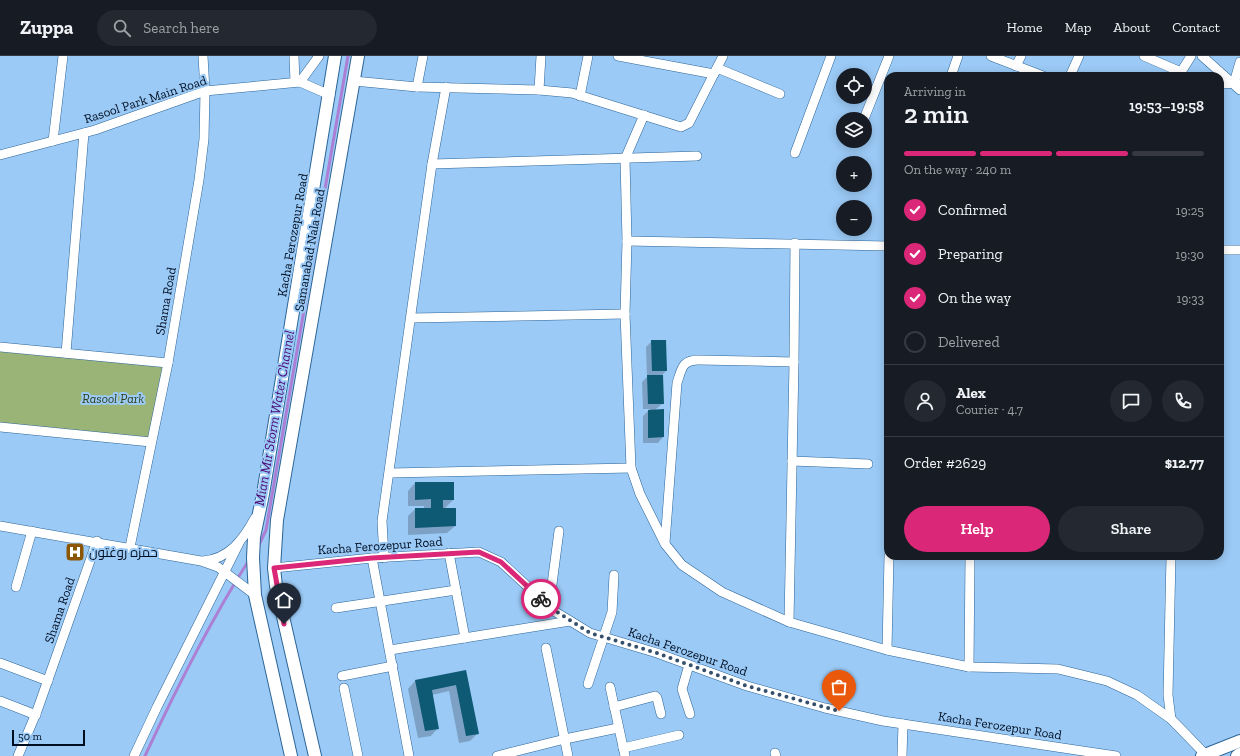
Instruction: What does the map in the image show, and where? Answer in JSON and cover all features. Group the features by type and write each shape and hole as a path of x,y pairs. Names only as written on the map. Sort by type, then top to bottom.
{"main road":[{"name":"Kacha Ferozepur Road","path":"291,756 255,595 253,558 254,537 260,511 330,96 335,56"},
{"name":"Samanabad Nala Road","path":"315,756 280,610 274,568 277,520 282,487 358,56"},
{"path":"1203,755 1240,741"}],"street":[{"path":"53,141 63,56"},
{"name":"Shama Road","path":"130,547 168,363 199,180 204,139 205,91 203,56"},
{"path":"294,56 297,82"},
{"path":"297,82 319,56"},
{"path":"417,87 423,56"},
{"path":"539,90 541,56"},
{"path":"580,96 588,56"},
{"path":"618,56 716,71 780,94"},
{"path":"354,81 417,87 539,90 580,96 681,127 689,123 723,56"},
{"path":"795,153 831,56"},
{"path":"867,112 889,56"},
{"path":"952,72 958,56"},
{"path":"991,56 1032,72"},
{"path":"1016,66 1020,56"},
{"path":"1072,72 1079,56"},
{"path":"1144,56 1181,72 1191,56"},
{"path":"1202,56 1222,72"},
{"path":"1238,85 1240,62"},
{"path":"1224,74 1238,85"},
{"path":"297,82 330,96"},
{"name":"Rasool Park Main Road","path":"0,156 84,133 205,91 297,82"},
{"path":"1224,84 1238,85"},
{"path":"384,558 382,521 390,473 432,164 446,87"},
{"path":"644,115 625,159 627,241 625,314 631,468 640,494 665,544 682,565 722,592 789,622 887,650 969,667 1058,669 1107,681 1137,695 1171,719 1203,755"},
{"path":"66,353 84,133"},
{"path":"432,164 697,156"},
{"path":"627,241 884,246"},
{"path":"789,622 795,243"},
{"path":"1224,250 1240,250"},
{"path":"411,318 625,314"},
{"path":"0,348 168,363"},
{"path":"665,544 677,383 683,366 690,360 794,362"},
{"path":"0,427 151,442"},
{"path":"792,461 868,464"},
{"path":"390,473 631,468"},
{"path":"134,756 224,571 239,543 260,511"},
{"path":"0,527 97,541 201,561 224,571 255,595"},
{"path":"16,587 32,531"},
{"path":"550,607 559,531"},
{"name":"Shama Road","path":"18,756 36,715 97,541"},
{"path":"201,561 211,560 225,555 239,543"},
{"name":"Kacha Ferozepur Road","path":"274,568 372,558 479,552 501,562 550,607 590,633 690,665 747,686 824,708 903,724 1116,756"},
{"path":"449,553 465,638"},
{"path":"372,558 409,756"},
{"path":"887,650 889,560"},
{"path":"969,667 970,560"},
{"path":"1171,560 1168,695 1171,719"},
{"path":"588,684 612,612 614,575"},
{"path":"336,608 456,590"},
{"path":"390,650 570,621"},
{"path":"546,648 568,756"},
{"path":"0,662 48,681"},
{"path":"690,665 682,689 690,714"},
{"path":"342,676 393,666"},
{"path":"610,687 624,752 679,735"},
{"path":"344,688 358,756"},
{"path":"614,707 655,696 657,698 661,714"},
{"path":"0,701 36,715"},
{"path":"902,756 903,724"},
{"path":"503,755 565,739 618,728"}],"green space":[{"name":"Rasool Park","path":"0,348 168,363 151,442 0,427"}],"building":[{"path":"651,340 666,340 667,371 652,371"},
{"path":"647,375 663,375 664,404 648,404"},
{"path":"664,409 664,437 648,438 648,410"},
{"path":"415,482 454,482 454,500 443,500 443,508 456,508 456,526 415,528 415,508 431,508 431,499 415,500"},
{"path":"466,670 479,734 466,736 456,685 432,690 439,729 425,731 415,680"}],"waterway":[{"name":"Mian Mir Storm Water Channel","path":"258,547 266,530 348,56"},
{"name":"Mian Mir Storm Water Channel","path":"145,756 194,656 220,608 249,560"}],"way so far":[{"path":"541,599 554,610 590,633 657,653 747,686 839,711"}],"place":[{"name":"حمزه روغتون","path":"75,552"}],"route":[{"path":"284,624 280,610 274,568 372,558 479,552 501,562 541,599"}]}
